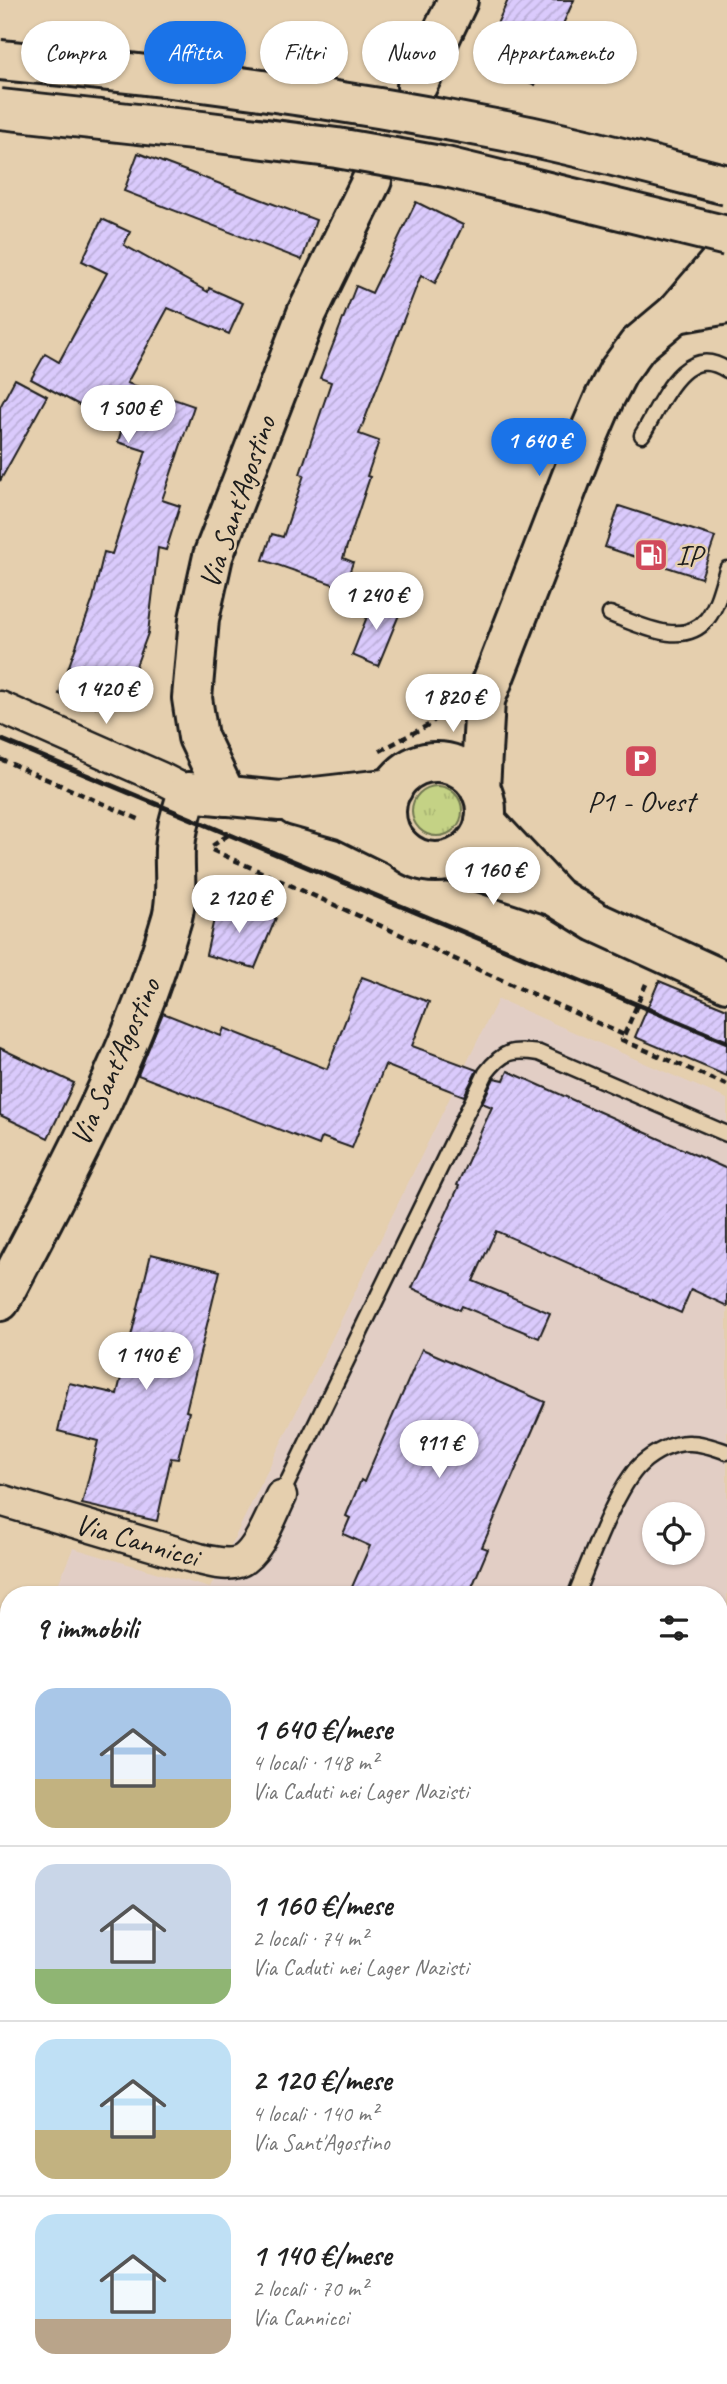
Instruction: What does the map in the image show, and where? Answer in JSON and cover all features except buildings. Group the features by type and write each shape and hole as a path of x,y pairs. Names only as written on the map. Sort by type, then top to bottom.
{"main road":[{"path":"417,86 458,0"},
{"path":"0,60 182,78 346,102 518,134 727,185"},
{"path":"0,109 283,141 446,167 723,249 676,313 638,345 612,384 468,701 432,763"},
{"name":"Via Sant'Agostino","path":"250,798 198,737 192,698 199,618 213,556 307,313 372,180"},
{"path":"676,313 727,304"},
{"path":"449,861 472,847 483,829 483,805 468,701"},
{"path":"400,847 391,834 387,819 387,802 393,788 401,777 412,769 432,763 447,764 471,777 483,805 556,897"},
{"path":"250,798 393,788"},
{"path":"188,792 250,798 345,820 423,860 449,861 556,897 596,922 726,981"},
{"name":"Via Sant'Agostino","path":"0,1301 106,1092 153,978 173,915 177,826 188,792"}],"street":[{"path":"0,706 188,792"},
{"name":"Via Cannicci","path":"0,1500 199,1559 228,1563 239,1562 254,1549 281,1496"}],"lane":[{"path":"642,436 685,369 697,362 711,362 727,370"},
{"path":"610,614 658,631 673,633 697,627 707,620 719,597 727,569"},
{"path":"281,1496 486,1073 495,1061 508,1052 539,1054 727,1134"},
{"path":"579,1586 617,1500 639,1465 662,1450 690,1443 727,1452"}],"path":[{"path":"371,756 468,701"},
{"path":"0,759 143,821 148,852 175,851"},
{"path":"250,798 241,827 208,848 624,1035"},
{"path":"660,951 622,1040 727,1085"}],"shaded area":[{"path":"498,999 727,1099 727,1586 211,1586"},
{"path":"73,1548 203,1586 57,1586"}],"green space":[{"path":"437,786 454,794 462,811 454,828 437,836 420,828 412,811 420,794"}],"railway":[{"path":"0,739 727,1042"}],"place":[{"name":"IP","path":"651,555"},
{"name":"P1 - Ovest","path":"641,761"}]}
